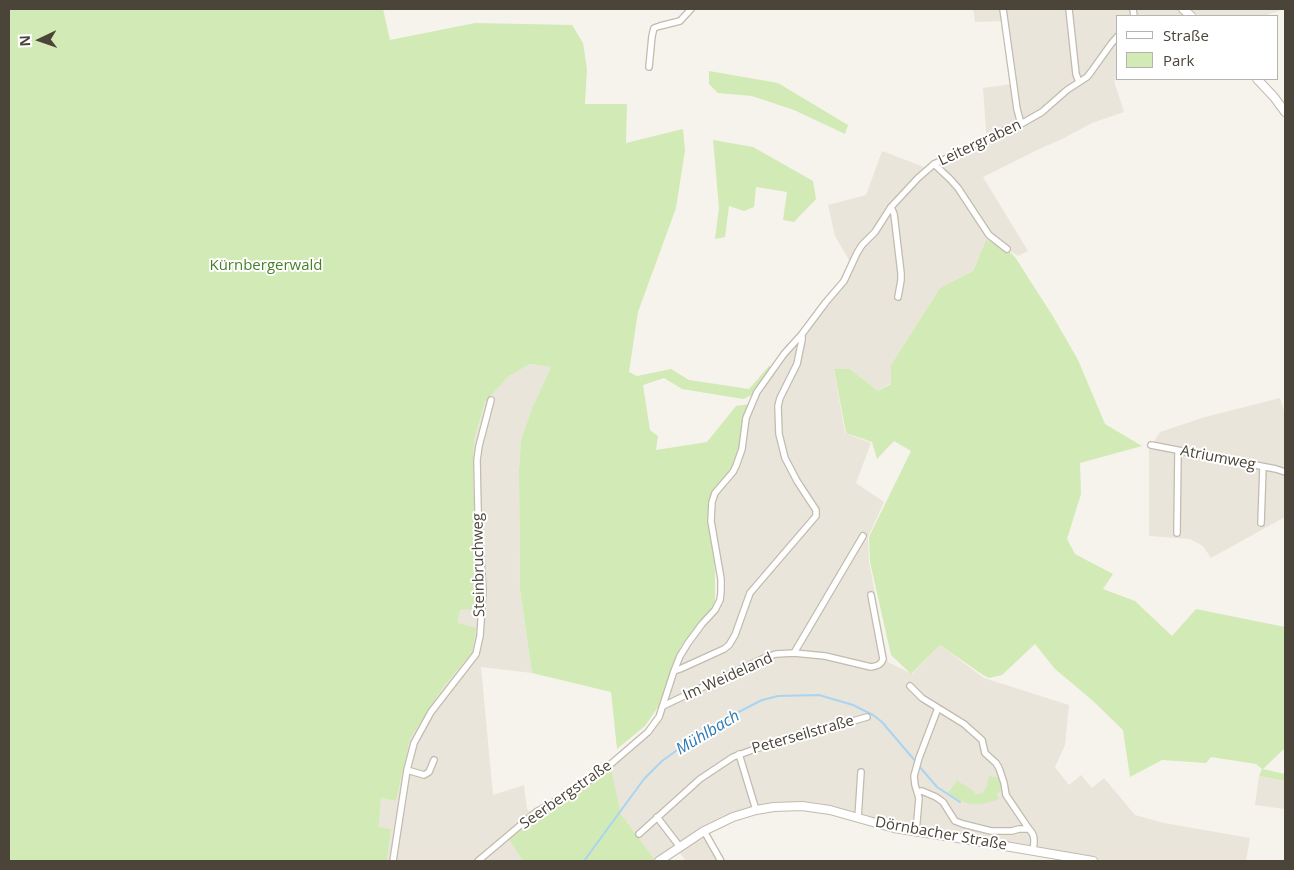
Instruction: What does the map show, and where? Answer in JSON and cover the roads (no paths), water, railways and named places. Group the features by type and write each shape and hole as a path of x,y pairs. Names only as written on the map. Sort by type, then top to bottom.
{"street":[{"path":"649,67 654,28 680,21 691,9"},
{"path":"1003,9 1017,109 1021,124"},
{"path":"1069,9 1078,82"},
{"name":"Leitergraben","path":"674,671 688,643 715,610 720,600 722,592 721,579 711,521 713,497 736,466 742,449 746,418 757,392 784,354 844,281 862,245 918,178 934,164 1021,124 1042,112 1063,93 1092,72 1116,38"},
{"path":"1258,80 1285,112"},
{"path":"934,164 954,183 989,235 1007,249"},
{"path":"892,207 901,273 898,297"},
{"path":"674,671 729,645 735,635 750,593 816,516 816,510 784,458 779,434 778,406 797,364 802,334"},
{"name":"Steinbruchweg","path":"393,861 407,770 414,743 431,712 476,654 480,636 483,590 476,460 491,400"},
{"name":"Atriumweg","path":"1151,445 1285,472"},
{"path":"1177,533 1178,451"},
{"path":"1261,523 1264,467"},
{"name":"Im Weideland","path":"794,653 863,536"},
{"name":"Im Weideland","path":"663,706 776,654 794,653 825,656 871,667 880,664 883,659 871,595"},
{"name":"Seerbergstraße","path":"481,861 536,812 598,775 648,732 655,724 663,706 674,671"},
{"path":"910,686 922,698 964,724 982,740 985,754 996,763 1006,794 1033,833 1035,838 1033,851"},
{"path":"916,832 918,792 914,782 915,768 938,708"},
{"name":"Peterseilstraße","path":"638,834 700,779 722,763 739,754 867,717"},
{"name":"Peterseilstraße","path":"739,754 756,810"},
{"path":"407,770 424,775 429,772 434,760"},
{"path":"858,818 861,772"},
{"path":"918,792 922,791 936,796 943,802 955,821 991,831 1029,829"},
{"name":"Dörnbacher Straße","path":"659,861 704,831 732,817 756,810 788,806 815,807 888,827 1093,861"},
{"path":"657,817 680,847"},
{"path":"704,831 721,861"}],"waterway":[{"name":"Mühlbach","path":"584,861 644,779 662,761 725,719 762,700 778,696 819,695 853,705 882,722 916,762"},
{"name":"Mühlbach","path":"919,766 937,787 960,802"}],"park label":[{"name":"Kürnbergerwald","path":"266,266"}]}
